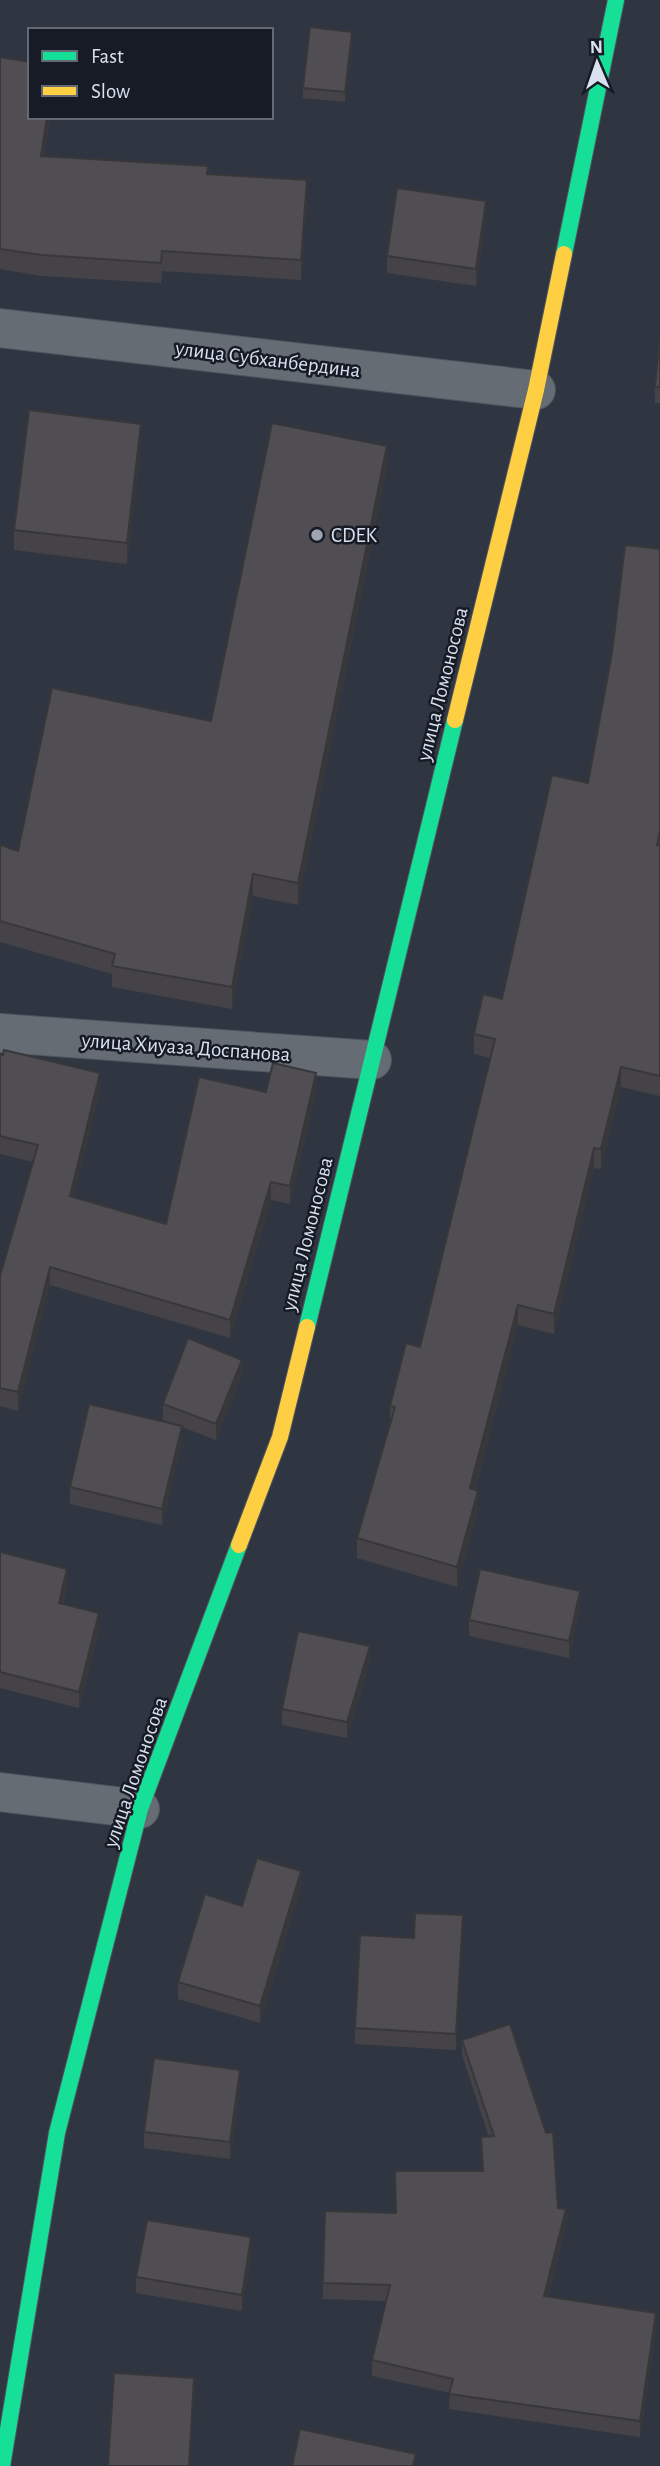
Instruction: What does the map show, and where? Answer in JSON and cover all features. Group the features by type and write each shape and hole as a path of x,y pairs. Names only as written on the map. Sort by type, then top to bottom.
{"main road":[{"name":"улица Ломоносова","path":"2,2466 57,2133 140,1809 280,1437 536,390 616,0"}],"street":[{"name":"улица Субханбердина","path":"0,328 536,390"},
{"name":"улица Хиуаза Доспанова","path":"0,1033 372,1060"},
{"path":"0,1792 140,1809"}],"building":[{"path":"310,27 352,32 345,92 303,88"},
{"path":"0,57 28,62 28,119 47,119 41,156 208,166 207,174 307,180 301,260 162,251 161,263 42,255 0,249"},
{"path":"397,188 486,201 476,269 387,256"},
{"path":"660,336 660,387 655,387"},
{"path":"29,410 141,424 127,543 14,530"},
{"path":"272,423 387,446 298,883 253,874 232,987 112,966 115,954 0,921 0,845 18,851 52,688 211,721"},
{"path":"625,545 660,549 660,830 657,845 660,846 660,1076 621,1067 601,1149 594,1148 554,1314 518,1305 470,1488 478,1491 457,1567 357,1538 395,1407 390,1406 406,1343 420,1347 495,1039 474,1034 483,994 502,999 552,775 588,783 612,653"},
{"path":"4,1050 100,1073 70,1196 166,1224 199,1077 266,1092 273,1063 316,1073 290,1186 271,1182 230,1320 50,1267 18,1392 0,1388 0,1276 38,1145 0,1136 0,1054 3,1055"},
{"path":"188,1338 242,1360 216,1424 163,1404"},
{"path":"89,1404 182,1426 162,1509 70,1487"},
{"path":"0,1552 67,1569 59,1603 99,1613 79,1692 0,1672"},
{"path":"480,1569 580,1591 569,1641 469,1620"},
{"path":"298,1631 370,1646 347,1722 282,1709"},
{"path":"257,1858 301,1871 260,2006 178,1982 205,1894 242,1906"},
{"path":"415,1913 463,1915 456,2034 355,2028 360,1935 414,1938"},
{"path":"510,2024 546,2133 553,2132 558,2208 566,2209 544,2296 656,2313 640,2421 449,2394 453,2379 372,2360 390,2285 323,2283 325,2211 396,2213 395,2171 483,2171 481,2137 494,2136 462,2040"},
{"path":"154,2058 240,2070 230,2142 144,2132"},
{"path":"147,2220 251,2237 242,2295 136,2277"},
{"path":"114,2373 194,2378 189,2466 108,2466"},
{"path":"300,2429 416,2454 413,2466 292,2466"}],"traffic: fast":[{"path":"564,254 616,0"},
{"path":"307,1327 455,720"},
{"path":"2,2466 57,2133 140,1809 239,1545"}],"traffic: slow":[{"path":"455,720 536,390 564,254"},
{"path":"239,1545 280,1437 307,1327"}],"place":[{"name":"CDEK","path":"317,535"}]}
